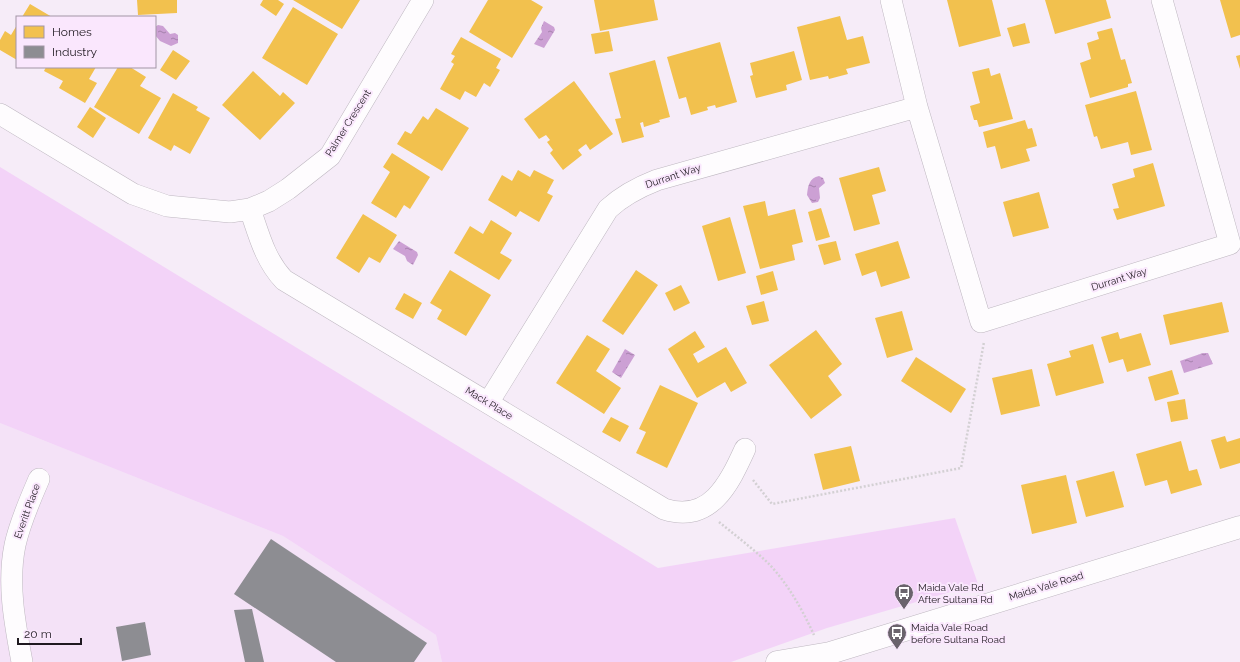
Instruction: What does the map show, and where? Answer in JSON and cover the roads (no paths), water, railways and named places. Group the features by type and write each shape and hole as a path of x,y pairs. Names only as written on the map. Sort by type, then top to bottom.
{"main road":[{"name":"Maida Vale Road","path":"810,662 830,653 1240,527"},
{"name":"Maida Vale Road","path":"777,662 830,653"}],"street":[{"name":"Palmer Crescent","path":"0,114 133,194 167,206 180,208 230,212 250,209 269,201 288,189 330,156 423,0"},
{"name":"Durrant Way","path":"891,0 917,107 981,322 1230,244 1162,0"},
{"name":"Durrant Way","path":"488,403 608,209 618,201 642,186 657,180 917,107"},
{"name":"Mack Place","path":"250,209 262,246 271,265 284,280 664,509 678,514 691,513 703,507 726,486 735,472 745,449"},
{"name":"Everitt Place","path":"22,662 11,591 14,546 25,511 39,479"}],"water":[{"path":"544,21 554,27 555,30 544,48 534,44 542,32 541,28"},
{"path":"158,25 163,26 170,34 175,33 178,35 178,43 171,46 160,41 156,36 156,26"},
{"path":"819,176 823,178 825,183 819,188 820,198 818,202 812,203 807,195 809,186 813,179"},
{"path":"399,241 417,252 418,255 413,265 407,261 405,256 393,249"},
{"path":"625,349 635,355 621,378 612,372"},
{"path":"1203,353 1208,353 1213,364 1184,373 1180,361"}],"place":[{"name":"Maida Vale Rd After Sultana Rd","path":"904,610"},
{"name":"Maida Vale Road before Sultana Road","path":"897,650"}]}
